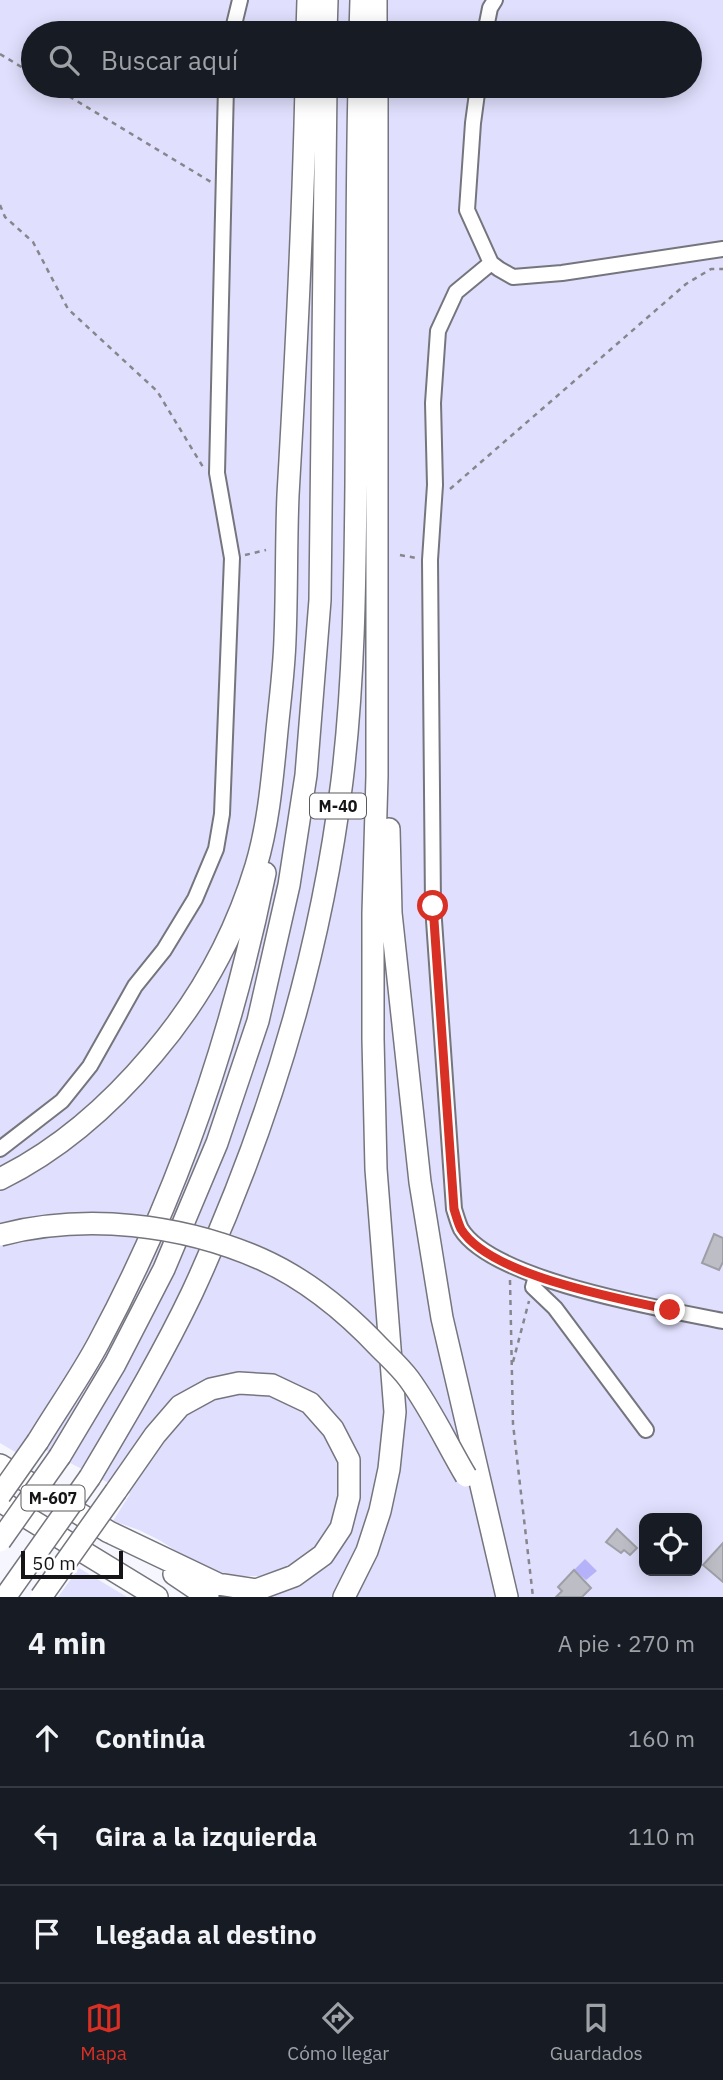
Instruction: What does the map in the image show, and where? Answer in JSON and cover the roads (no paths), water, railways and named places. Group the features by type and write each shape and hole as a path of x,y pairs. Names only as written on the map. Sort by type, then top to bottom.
{"highway":[{"path":"307,21 308,0"},
{"path":"326,21 327,0"},
{"path":"360,21 361,0"},
{"path":"376,0 376,21"},
{"path":"0,1179 52,1148 99,1111 139,1071 176,1027 204,984 237,921 257,864 272,789 285,643 288,498 302,269 306,98"},
{"name":"M-40","path":"0,1541 60,1456 115,1364 164,1269 217,1143 258,1021 289,885 306,775 320,600 326,98"},
{"name":"M-40","path":"6,1595 90,1477 150,1375 180,1317 244,1173 288,1042 323,902 342,779 351,668 355,565 359,98"},
{"path":"344,1597 367,1551 380,1511 389,1469 395,1412 376,1169 373,1040 377,776 377,98"},
{"path":"376,306 391,913 400,1009 420,1182 442,1318 506,1592"},
{"path":"0,1495 38,1441 99,1343 154,1227 204,1104 253,932 282,768 292,642 294,411"},
{"path":"0,1235 22,1229 81,1224 128,1224 201,1238 262,1260 317,1291 371,1338 409,1378 466,1476 506,1592"},
{"path":"41,1597 155,1435 180,1406 211,1389 239,1383 272,1385 310,1403 333,1429 349,1460 349,1497 341,1528 323,1555 293,1576 256,1590 218,1584 107,1531"},
{"name":"M-607","path":"0,1465 208,1597"},
{"name":"M-607","path":"0,1501 157,1597"}],"street":[{"path":"235,21 240,0"},
{"path":"487,21 495,0"},
{"path":"0,1149 62,1101 90,1066 135,986 164,950 195,900 215,849 222,814 232,558 217,474 226,98"},
{"path":"476,98 467,210 491,263 513,277 562,273 723,248"},
{"path":"491,263 456,292 438,331 433,403 434,502 430,559 433,906 454,1209 461,1229 481,1249 534,1281 646,1430"},
{"path":"534,1281 558,1283 723,1321"}]}
